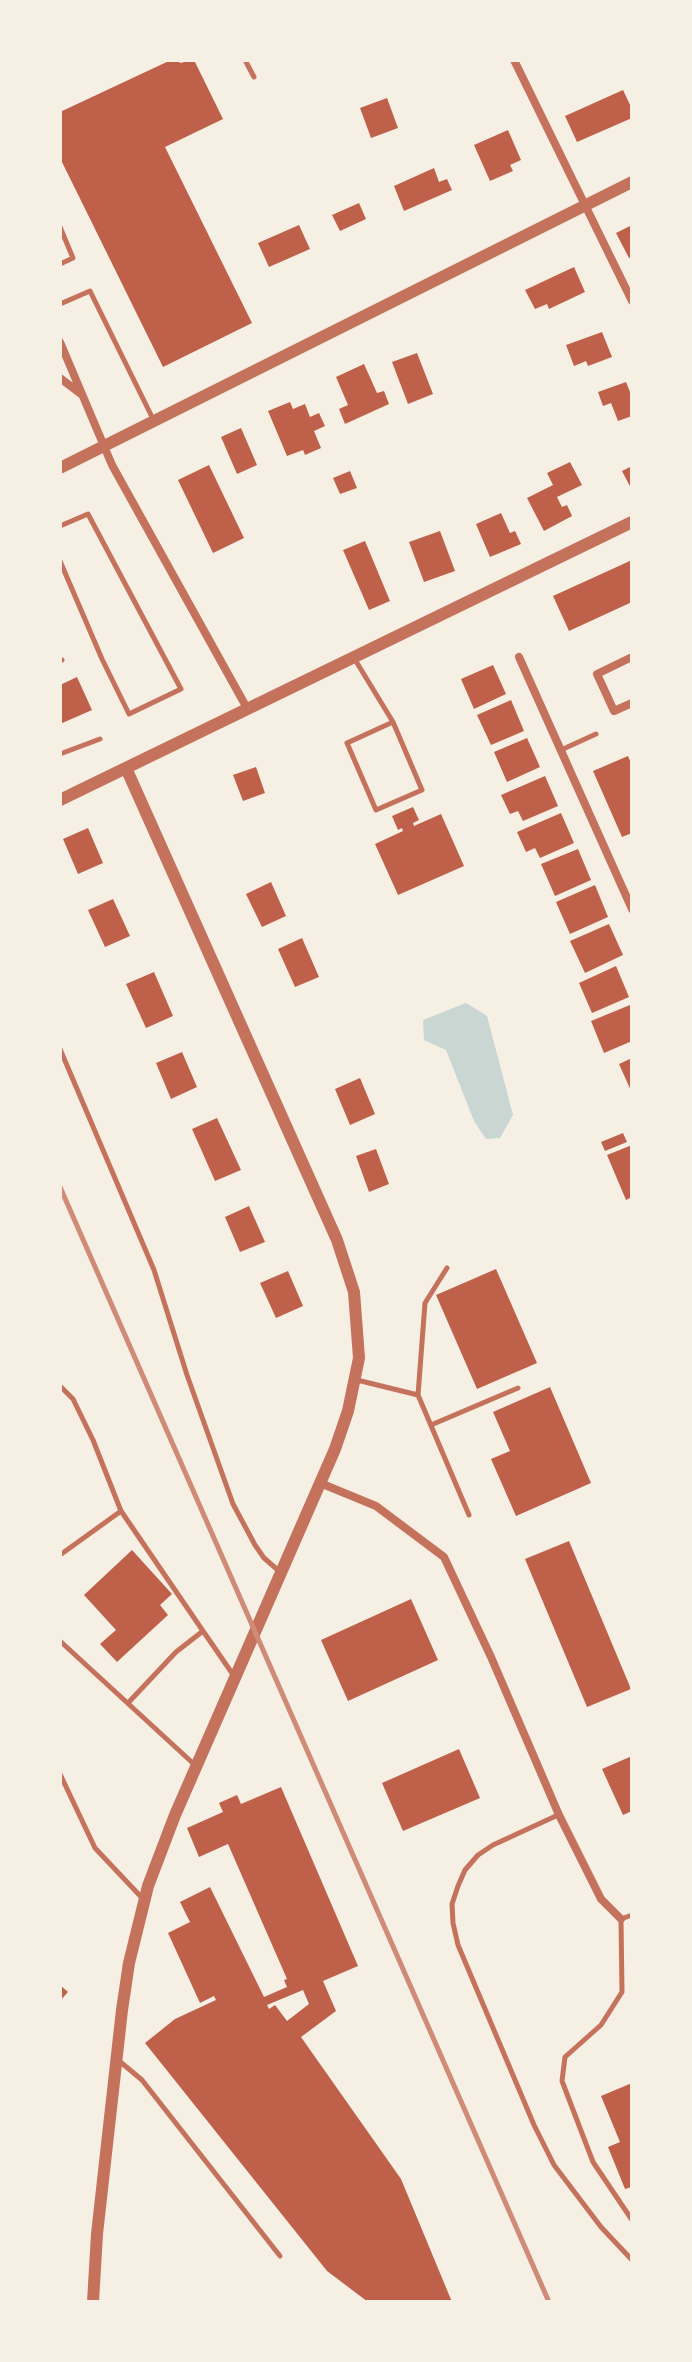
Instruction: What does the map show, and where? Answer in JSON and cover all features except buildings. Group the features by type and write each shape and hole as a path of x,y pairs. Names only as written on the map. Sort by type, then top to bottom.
{"street":[{"path":"514,60 632,301"},
{"path":"60,468 632,182"},
{"path":"60,342 103,447 248,710"},
{"path":"60,378 82,394"},
{"path":"60,800 632,522"},
{"path":"519,657 632,909"},
{"path":"632,657 597,674 614,711 632,703"},
{"path":"93,2302 116,2059 129,1963 144,1901 161,1850 196,1766 344,1424 359,1358 357,1313 347,1268 126,768"},
{"path":"320,1483 376,1506 444,1557 559,1815 601,1899 621,1919"}],"lane":[{"path":"245,60 254,77"},
{"path":"60,227 73,258 60,264"},
{"path":"60,304 90,291 154,422"},
{"path":"60,526 88,514 181,689 129,714 60,561"},
{"path":"354,657 393,722 422,790 376,810 347,743 393,722"},
{"path":"560,750 596,734"},
{"path":"60,754 100,739"},
{"path":"60,1049 154,1270 233,1504 255,1545 280,1572"},
{"path":"447,1268 425,1303 418,1395 469,1515"},
{"path":"356,1379 418,1395"},
{"path":"60,1386 73,1399 121,1511 234,1677"},
{"path":"430,1425 518,1388"},
{"path":"60,1555 121,1511"},
{"path":"128,1703 176,1652 203,1631"},
{"path":"60,1641 196,1766"},
{"path":"60,1774 95,1848 144,1901"},
{"path":"559,1815 478,1855 465,1870 458,1886 452,1904 453,1923 458,1945 554,2165 601,2227 632,2260"},
{"path":"632,1915 621,1919 622,1992 601,2025 565,2057 562,2081 593,2162 632,2220"},
{"path":"116,2059 142,2080 280,2256"}],"shaded area":[{"path":"466,1003 487,1016 513,1115 500,1138 486,1139 474,1121 446,1050 424,1040 423,1020"}],"railway":[{"path":"60,1187 549,2302"}]}
